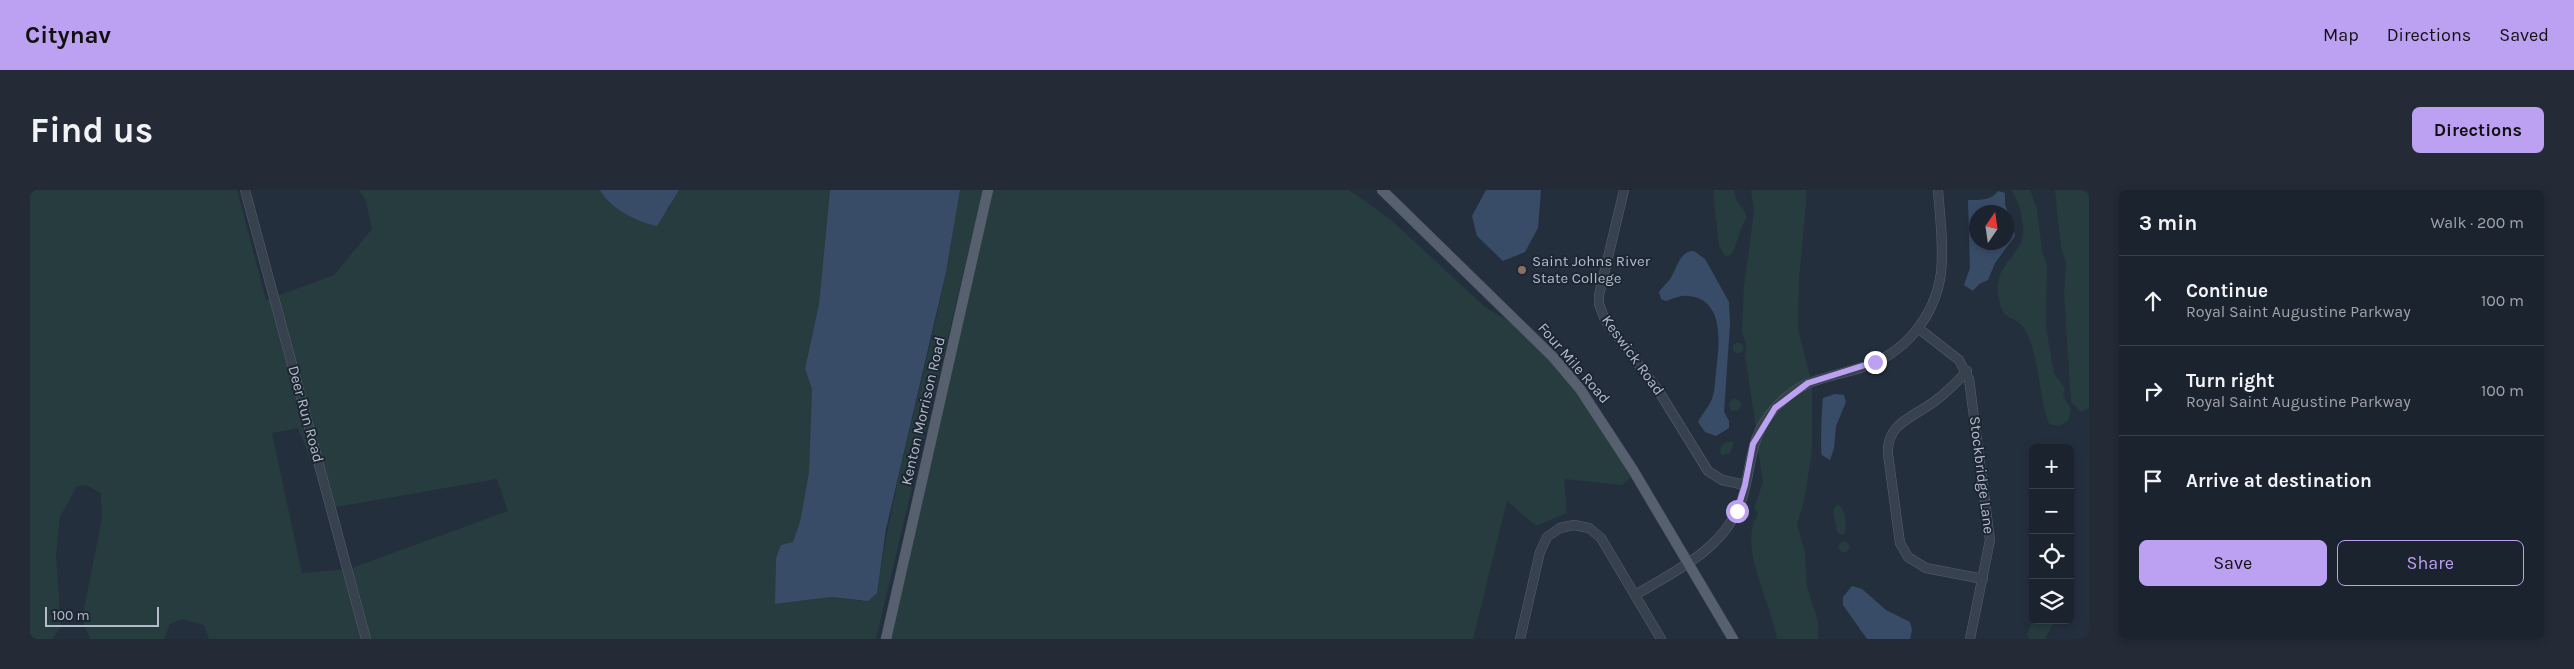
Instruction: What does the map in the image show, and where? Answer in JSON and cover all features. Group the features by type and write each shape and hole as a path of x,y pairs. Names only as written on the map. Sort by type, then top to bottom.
{"main road":[{"name":"Kenton Morrison Road","path":"886,639 988,190"},
{"name":"Four Mile Road","path":"1382,190 1553,357 1580,389 1633,470 1733,639"}],"street":[{"name":"Deer Run Road","path":"245,190 366,639"},
{"name":"Keswick Road","path":"1624,190 1599,295 1601,312 1658,390 1708,471 1722,480 1745,485"},
{"path":"1635,595 1688,564 1710,548 1728,526 1737,511 1745,485 1749,457 1759,431 1785,398 1820,377 1875,362 1899,348 1918,328 1934,301 1940,274 1938,190"},
{"path":"1918,328 1959,360 1967,371 1935,401 1896,427 1889,441 1888,454 1900,543 1908,557 1926,568 1983,579"},
{"name":"Stockbridge Lane","path":"1967,371 1990,540 1970,639"},
{"path":"1520,639 1542,545 1547,537 1560,528 1574,525 1596,533 1661,639"}],"green space":[{"path":"30,190 237,190 266,300 334,275 372,229 366,201 359,190 600,190 608,202 638,220 669,209 673,197 679,190 830,190 819,304 805,369 812,389 809,472 800,522 793,542 776,558 775,604 831,597 861,601 877,592 891,511 946,272 960,190 983,190 876,639 209,639 204,625 182,619 170,624 164,639 90,639 82,619 102,518 101,493 86,485 77,486 60,517 56,554 61,627 52,639 30,639","holes":["298,428 330,508 497,479 508,511 349,569 302,573 272,433"]},
{"path":"992,190 1349,190 1390,219 1485,307 1517,326 1550,360 1577,392 1632,476 1622,485 1564,479 1567,513 1536,526 1507,501 1473,639 890,639"},
{"path":"1713,190 1734,190 1734,194 1747,218 1731,255 1725,256 1719,246"},
{"path":"1751,190 1807,190 1799,281 1798,328 1810,377 1794,386 1756,429 1745,354 1746,344 1742,332 1744,286 1754,211"},
{"path":"2011,190 2030,190 2037,209 2042,251 2047,265 2046,328 2054,373 2065,389 2063,395 2071,410 2068,421 2059,426 2049,424 2045,413 2036,361 2029,337 2017,321 2005,314 1999,299 1999,278 2020,245 2023,232 2020,209"},
{"path":"2055,190 2089,190 2089,408 2081,412 2071,402 2064,293 2066,262 2061,248"},
{"path":"1738,342 1744,348 1738,354 1732,348"},
{"path":"1812,385 1812,452 1804,501 1797,525 1805,552 1807,587 1818,621 1818,639 1777,639 1774,624 1757,575 1751,542 1753,527 1758,514 1754,508 1763,482 1757,444 1780,410 1794,397"},
{"path":"1733,399 1737,399 1741,405 1737,411 1733,411 1729,407 1729,403"},
{"path":"1731,441 1734,443 1730,453 1721,455 1720,450 1723,444"},
{"path":"1837,504 1843,509 1845,517 1845,533 1842,535 1837,532 1833,510"},
{"path":"1844,541 1850,547 1844,553 1838,547"},
{"path":"2031,624 2053,624 2045,639 2029,639 2027,635"}],"water":[{"path":"600,190 679,190 657,226 624,213 610,203"},
{"path":"830,190 960,190 946,272 886,529 877,593 868,601 831,597 775,604 776,558 781,545 793,542 800,522 809,472 812,389 805,369 819,304"},
{"path":"1486,190 1541,190 1538,228 1525,252 1503,261 1477,236 1472,216"},
{"path":"1998,191 2005,193 2005,205 1969,205 1969,234 1968,200 1992,197"},
{"path":"1969,250 2005,250 1995,263 1988,280 1979,284 1973,291 1964,285 1970,268"},
{"path":"1694,251 1705,259 1729,302 1730,324 1724,412 1729,421 1729,428 1716,436 1705,432 1698,422 1713,396 1718,350 1717,325 1714,315 1709,305 1700,299 1685,296 1666,301 1661,299 1659,292 1670,279 1681,258 1688,252"},
{"path":"1835,394 1844,395 1846,402 1836,426 1834,448 1830,460 1822,455 1821,452 1823,398"},
{"path":"1852,586 1862,589 1886,610 1910,622 1912,630 1910,639 1867,639 1843,605 1843,597"}],"place":[{"name":"Saint Johns River State College","path":"1522,270"}],"route":[{"path":"1737,511 1742,498 1753,444 1766,419 1775,408 1796,390 1820,377 1849,371 1875,362"}]}
